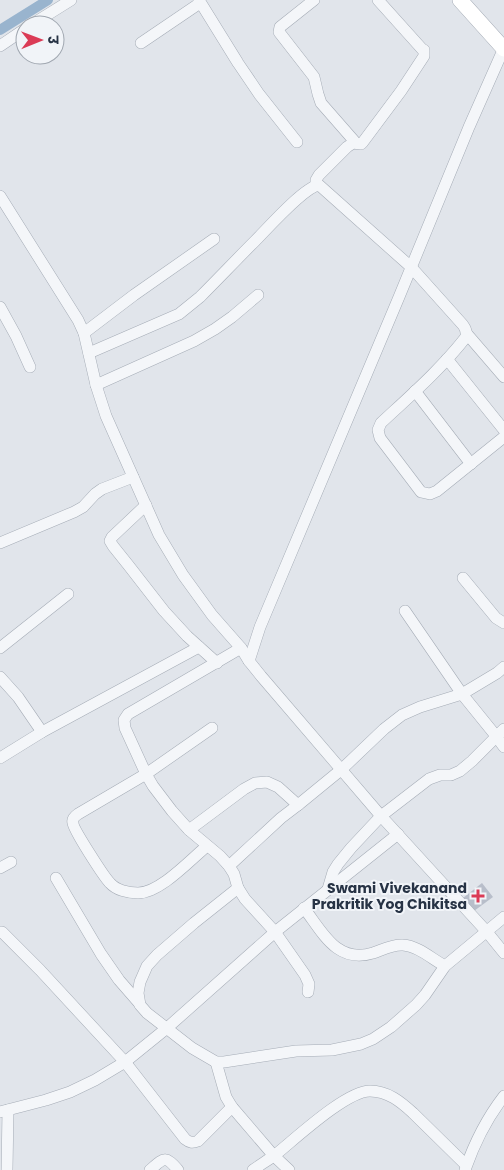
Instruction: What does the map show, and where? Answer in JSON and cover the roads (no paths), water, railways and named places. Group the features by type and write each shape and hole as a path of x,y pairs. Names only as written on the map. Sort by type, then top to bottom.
{"main road":[{"path":"460,0 504,48"}],"street":[{"path":"48,15 71,0"},
{"path":"314,0 280,27 280,32 314,77 322,103 356,143"},
{"path":"316,185 319,175 347,147 352,143 362,143 368,136 424,56 422,48 378,0"},
{"path":"141,43 199,2 259,94 298,142"},
{"path":"0,46 15,36"},
{"path":"250,661 260,627 412,267 469,126 504,48"},
{"path":"89,353 179,314 186,309 290,205 308,190 316,185 321,185 412,267 463,325 467,334 504,377"},
{"path":"0,196 78,320 84,333 96,385 106,416 159,534 184,575 212,615 241,648 261,676 381,816 504,953"},
{"path":"84,333 214,239"},
{"path":"96,385 215,330 258,295"},
{"path":"0,307 30,367"},
{"path":"467,334 462,343 447,359 381,423 378,430 380,438 421,492 430,494 437,491 504,437"},
{"path":"447,359 504,430"},
{"path":"415,391 470,464"},
{"path":"0,543 74,512 83,507 102,489 133,477"},
{"path":"146,505 110,541 164,611 199,647 217,662"},
{"path":"463,578 496,618 504,623"},
{"path":"0,648 68,594"},
{"path":"405,611 462,694 500,732 504,747"},
{"path":"0,758 42,732 199,647"},
{"path":"241,648 128,714 124,720 146,774 160,796 188,830 220,856 229,866 245,899 275,932 305,975 309,984 308,992"},
{"path":"229,866 281,818 342,769 384,729 402,715 420,707 462,694 497,673 504,666"},
{"path":"0,678 18,697 42,732"},
{"path":"207,846 151,891 129,892 110,883 74,829 72,822 73,818 78,814 146,774 212,728"},
{"path":"328,890 333,872 338,864 381,816 429,779 440,775 451,775 460,771 500,732"},
{"path":"188,830 255,783 267,782 278,787 298,805"},
{"path":"7,1170 4,1111 70,1092 125,1062 167,1028 275,932 398,834"},
{"path":"0,868 11,862"},
{"path":"56,878 101,954 140,1005 147,1013 192,1048 216,1062 296,1051 332,1050 362,1044 374,1039 416,1005 445,966 504,917"},
{"path":"140,1005 138,993 140,982 147,966 194,923 238,888"},
{"path":"304,908 330,942 339,950 350,955 361,956 402,945 414,948 445,966"},
{"path":"1,931 125,1062 188,1142 198,1141 232,1107"},
{"path":"216,1062 226,1097 232,1107 274,1156 289,1170"},
{"path":"253,1170 274,1156 339,1104 357,1094 368,1091 380,1092 391,1096 404,1105 414,1113 466,1168 481,1131 504,1096"},
{"path":"150,1170 164,1160 170,1161 178,1170"}],"waterway":[{"path":"0,30 48,0"}],"place":[{"name":"Swami Vivekanand Prakritik Yog Chikitsa","path":"478,896"}]}
